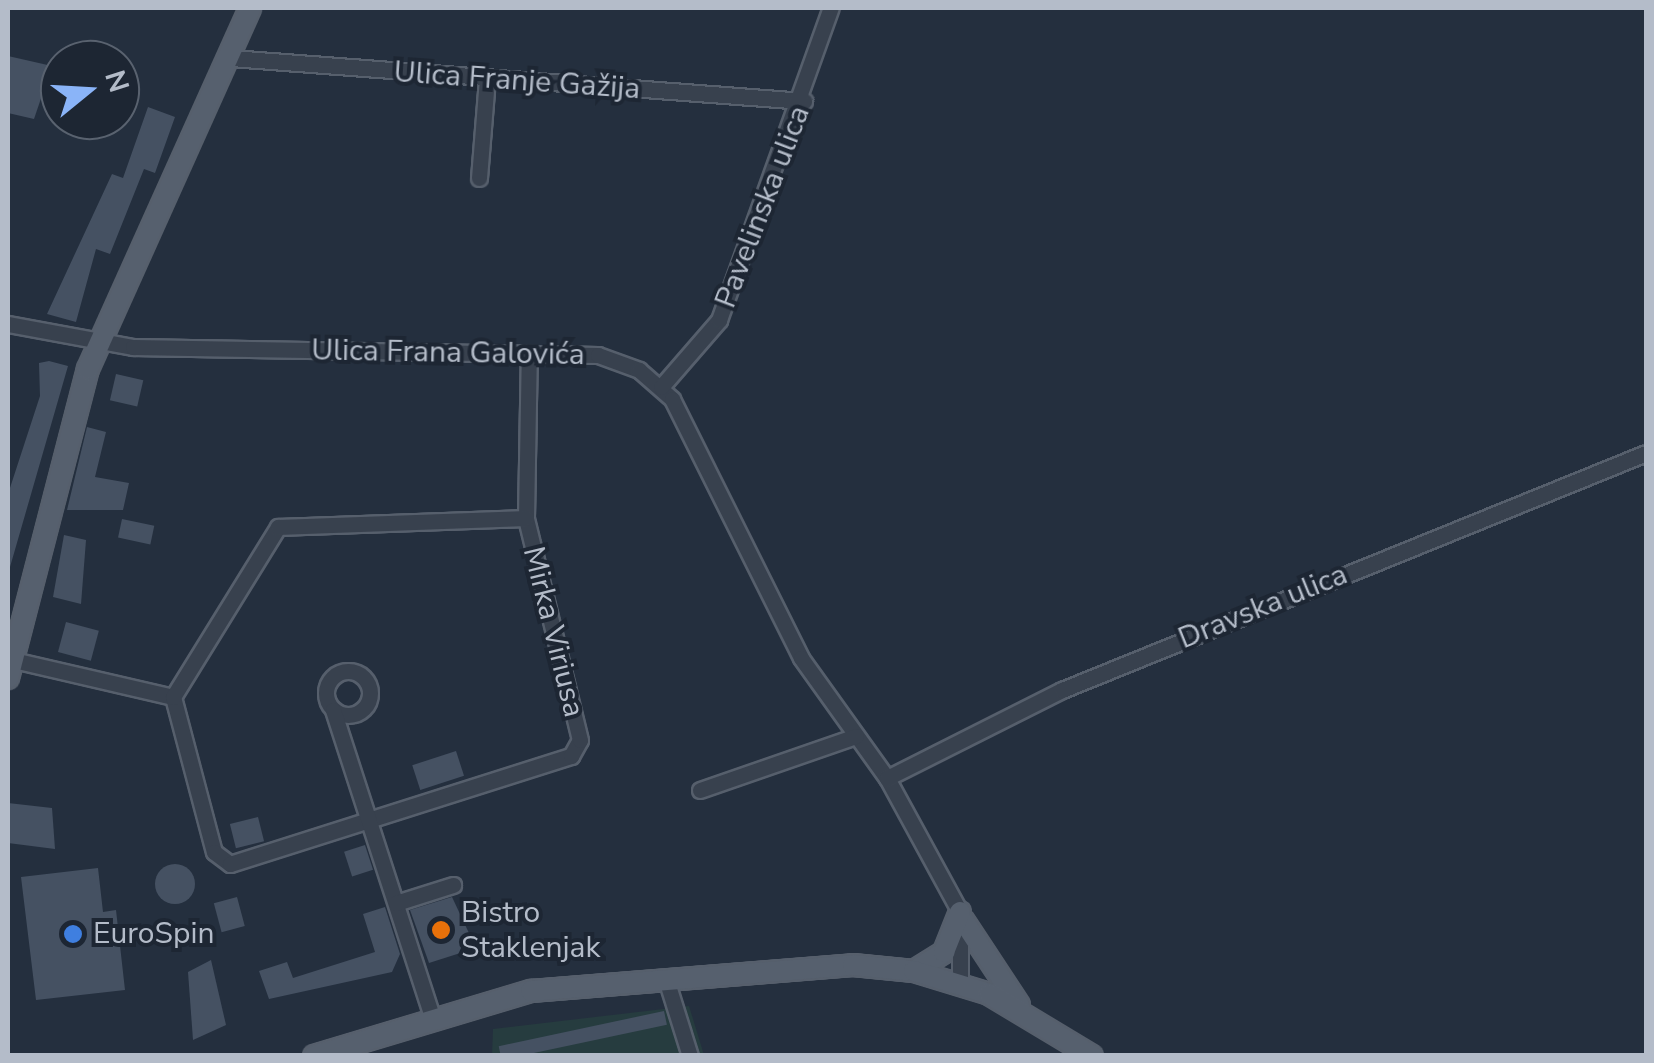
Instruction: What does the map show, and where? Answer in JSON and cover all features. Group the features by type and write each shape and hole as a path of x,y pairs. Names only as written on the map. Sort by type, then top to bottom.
{"main road":[{"path":"10,669 98,344 231,58 250,8"},
{"path":"914,971 944,952 961,916"},
{"path":"961,916 1024,1011"},
{"path":"314,1056 432,1016 531,991 853,966 914,971 960,983 1024,1011 1092,1056"}],"street":[{"name":"Pavelinska ulica","path":"662,387 719,320 804,102 831,8"},
{"name":"Ulica Franje Gažija","path":"231,58 804,102"},
{"path":"479,178 486,79"},
{"name":"Ulica Frana Galovića","path":"8,324 98,344 609,358 662,387"},
{"name":"Mirka Viriusa","path":"173,697 222,862 370,820 578,748 526,518 530,354"},
{"path":"662,387 800,658 887,778 961,916 960,983"},
{"name":"Dravska ulica","path":"887,778 1062,690 1646,453"},
{"path":"10,669 173,697 278,528 526,518"},
{"path":"333,710 432,1016"},
{"path":"700,790 856,736"},
{"path":"396,904 453,885"},
{"path":"666,979 690,1056"}],"green space":[{"path":"689,1006 704,1055 492,1056 493,1029"}],"building":[{"path":"8,56 40,63 40,101 34,119 8,113"},
{"path":"148,107 175,117 155,173 144,169 110,254 96,249 76,322 47,314 112,174 123,178 136,140 140,140"},
{"path":"49,361 68,366 8,574 8,494 40,396 39,363"},
{"path":"116,374 143,380 137,407 110,400"},
{"path":"87,427 106,432 95,477 129,483 123,510 67,510"},
{"path":"122,519 154,526 150,544 118,538"},
{"path":"64,535 86,540 81,604 53,597"},
{"path":"66,622 99,631 91,661 58,652"},
{"path":"456,751 464,776 420,790 412,765"},
{"path":"8,803 52,808 55,849 8,843"},
{"path":"258,817 264,841 236,848 230,824"},
{"path":"365,845 373,870 352,877 344,852"},
{"path":"175,864 189,870 195,884 189,898 175,904 161,898 155,884 161,870"},
{"name":"EuroSpin","path":"98,868 103,912 116,910 125,990 36,1000 21,877"},
{"path":"237,897 245,926 222,932 214,903"},
{"path":"452,897 476,948 429,963 410,910"},
{"path":"385,907 400,954 392,972 269,999 259,971 287,962 293,978 375,952 363,914"},
{"path":"211,960 226,1025 193,1040 188,972"},
{"path":"664,1011 667,1025 520,1056 501,1056 499,1046"}],"place":[{"name":"Bistro Staklenjak","path":"441,930"},
{"name":"EuroSpin","path":"73,934"}]}
